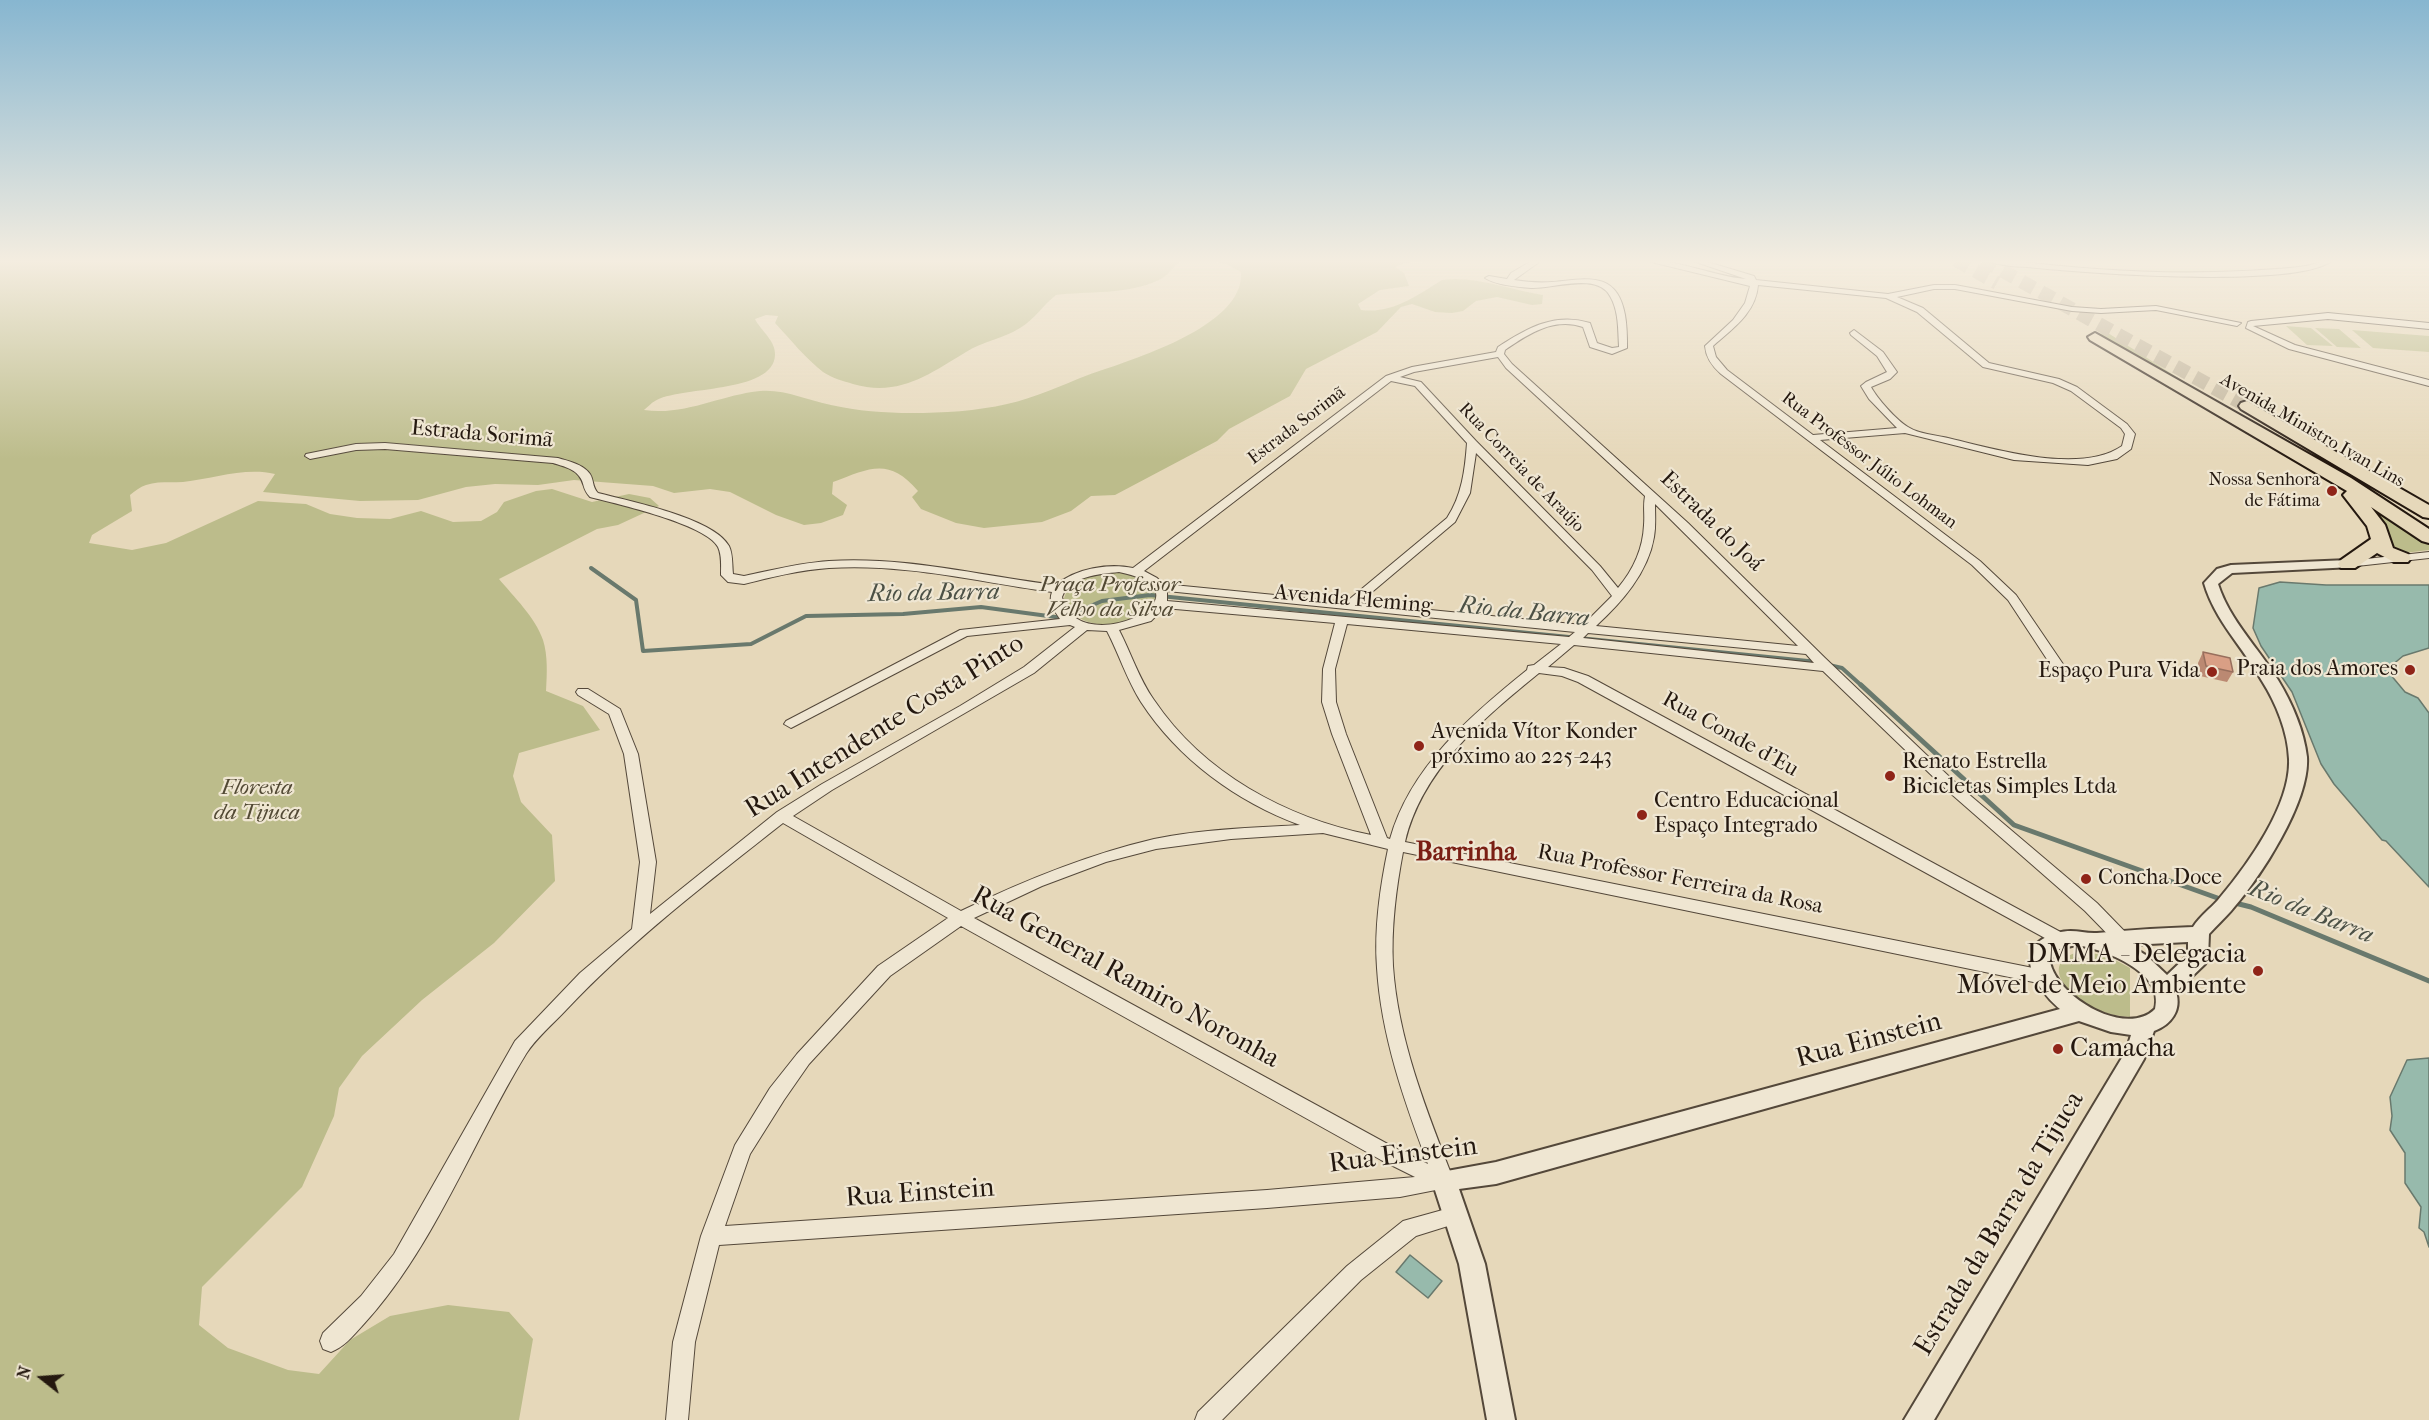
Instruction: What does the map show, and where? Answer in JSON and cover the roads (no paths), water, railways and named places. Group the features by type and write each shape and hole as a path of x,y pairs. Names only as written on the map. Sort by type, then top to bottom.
{"highway":[{"name":"Avenida Ministro Ivan Lins","path":"2114,333 2427,531"},
{"path":"2095,337 2427,531"},
{"path":"2212,405 2343,487 2376,525 2385,551 2401,558"},
{"path":"2247,406 2429,513"},
{"path":"2348,564 2380,541"}],"street":[{"path":"1500,354 1501,348 1543,326"},
{"path":"1587,326 1593,345 1612,351 1623,348 1621,326"},
{"name":"Rua Professor Júlio Lohman","path":"1732,326 1709,346 1709,353 1724,372 1976,564 2012,598 2061,670"},
{"path":"1812,438 1905,430 2014,457 2051,461 2088,462 2113,457 2127,447 2130,435 2124,426 2074,389 2056,381 1986,365 1940,326"},
{"path":"2252,326 2292,347 2429,383"},
{"path":"1854,333 1880,354 1892,372 1888,376 1869,382 1866,386 1872,397 1905,430"},
{"name":"Estrada Sorimã","path":"1136,572 1389,378 1414,369 1500,354"},
{"name":"Estrada do Joá","path":"1500,354 1509,366 1684,525 1811,653 1954,789 2091,907 2148,968"},
{"name":"Rua Correia de Araújo","path":"1389,378 1418,384 1472,443 1596,568 1619,597"},
{"path":"1350,604 1451,520 1477,472 1472,443"},
{"name":"Estrada Sorimã","path":"310,456 356,447 385,446 554,460 573,466 585,475 589,490 594,495 645,508 701,529 715,537 724,547 727,575 732,579 744,580 811,567 842,564 899,567 1060,589"},
{"path":"1477,472 1503,475"},
{"path":"1388,844 1430,774 1461,735 1533,669 1578,636 1619,597 1641,563 1650,524 1651,495"},
{"path":"1650,524 1657,520 1667,519 1684,525"},
{"path":"2165,989 2198,958 2199,934 2228,901 2290,801 2296,782 2298,759 2282,704 2270,680 2221,610 2211,583 2222,572 2231,569 2348,564 2429,555"},
{"path":"791,724 964,633 1073,620 1112,628 1149,617 1161,595 1155,581 1136,572 1101,570 1070,580 1060,589 1057,606 1073,620"},
{"name":"Avenida Fleming","path":"1161,595 1350,604 1578,636 1826,667"},
{"name":"Avenida Fleming","path":"1161,595 1342,620 1811,653"},
{"name":"Rua Intendente Costa Pinto","path":"331,1341 358,1317 401,1261 521,1046 564,998 640,931 782,816 827,787 1029,670 1073,620"},
{"path":"1342,620 1329,669 1329,702 1339,734 1388,844 1385,967 1391,1014 1402,1058 1466,1241 1480,1297 1501,1420"},
{"name":"Rua Professor Ferreira da Rosa","path":"1112,628 1148,702 1170,730 1190,750 1233,787 1266,805 1325,829 1388,844 2043,977"},
{"name":"Rua Conde d'Eu","path":"1533,669 1564,672 1583,679 2060,939"},
{"path":"583,692 615,712 632,754 648,862 640,931"},
{"name":"Rua General Ramiro Noronha","path":"782,816 960,918 1388,1154 1444,1181"},
{"path":"677,1420 684,1342 711,1236 742,1151 777,1094 803,1059 884,971 960,918 1036,882 1102,858 1156,844 1231,834 1325,829"},
{"path":"2094,940 2199,934"},
{"path":"2076,937 2094,940 2122,950 2148,968 2165,989 2168,999 2165,1015 2145,1026 2114,1024 2081,1012 2058,995 2043,977 2038,961 2040,953 2051,942 2060,939 2076,937"},
{"path":"2168,937 2198,958"},
{"name":"Rua Einstein","path":"711,1236 1267,1199 1400,1188 1496,1173 2081,1012"},
{"name":"Estrada da Barra da Tijuca","path":"1918,1420 2136,1053 2145,1026"},
{"path":"1206,1420 1354,1273 1410,1228 1457,1215"}],"waterway":[{"name":"Rio da Barra","path":"591,568 636,600 643,651 751,644 806,616 903,614 981,607 1063,618 1102,601 1150,595 1818,662"},
{"name":"Rio da Barra","path":"1829,665 1842,668 1862,686"},
{"name":"Rio da Barra","path":"1861,685 2014,825 2223,900"},
{"name":"Rio da Barra","path":"2231,902 2251,907 2429,981"}],"tunnel":[{"path":"2103,326 2247,406"}],"place":[{"name":"Nossa Senhora de Fátima","path":"2332,491"},
{"name":"Praia dos Amores","path":"2410,670"},
{"name":"Espaço Pura Vida","path":"2212,672"},
{"name":"Avenida Vítor Konder próximo ao 225-243","path":"1419,746"},
{"name":"Renato Estrella Bicicletas Simples Ltda","path":"1890,776"},
{"name":"Centro Educacional Espaço Integrado","path":"1642,815"},
{"name":"Concha Doce","path":"2086,879"},
{"name":"DMMA - Delegacia Móvel de Meio Ambiente","path":"2258,971"},
{"name":"Camacha","path":"2058,1049"}],"district":[{"name":"Barrinha","path":"1466,854"}],"park label":[{"name":"Praça Professor Velho da Silva","path":"1110,598"},
{"name":"Floresta da Tijuca","path":"257,802"}]}
